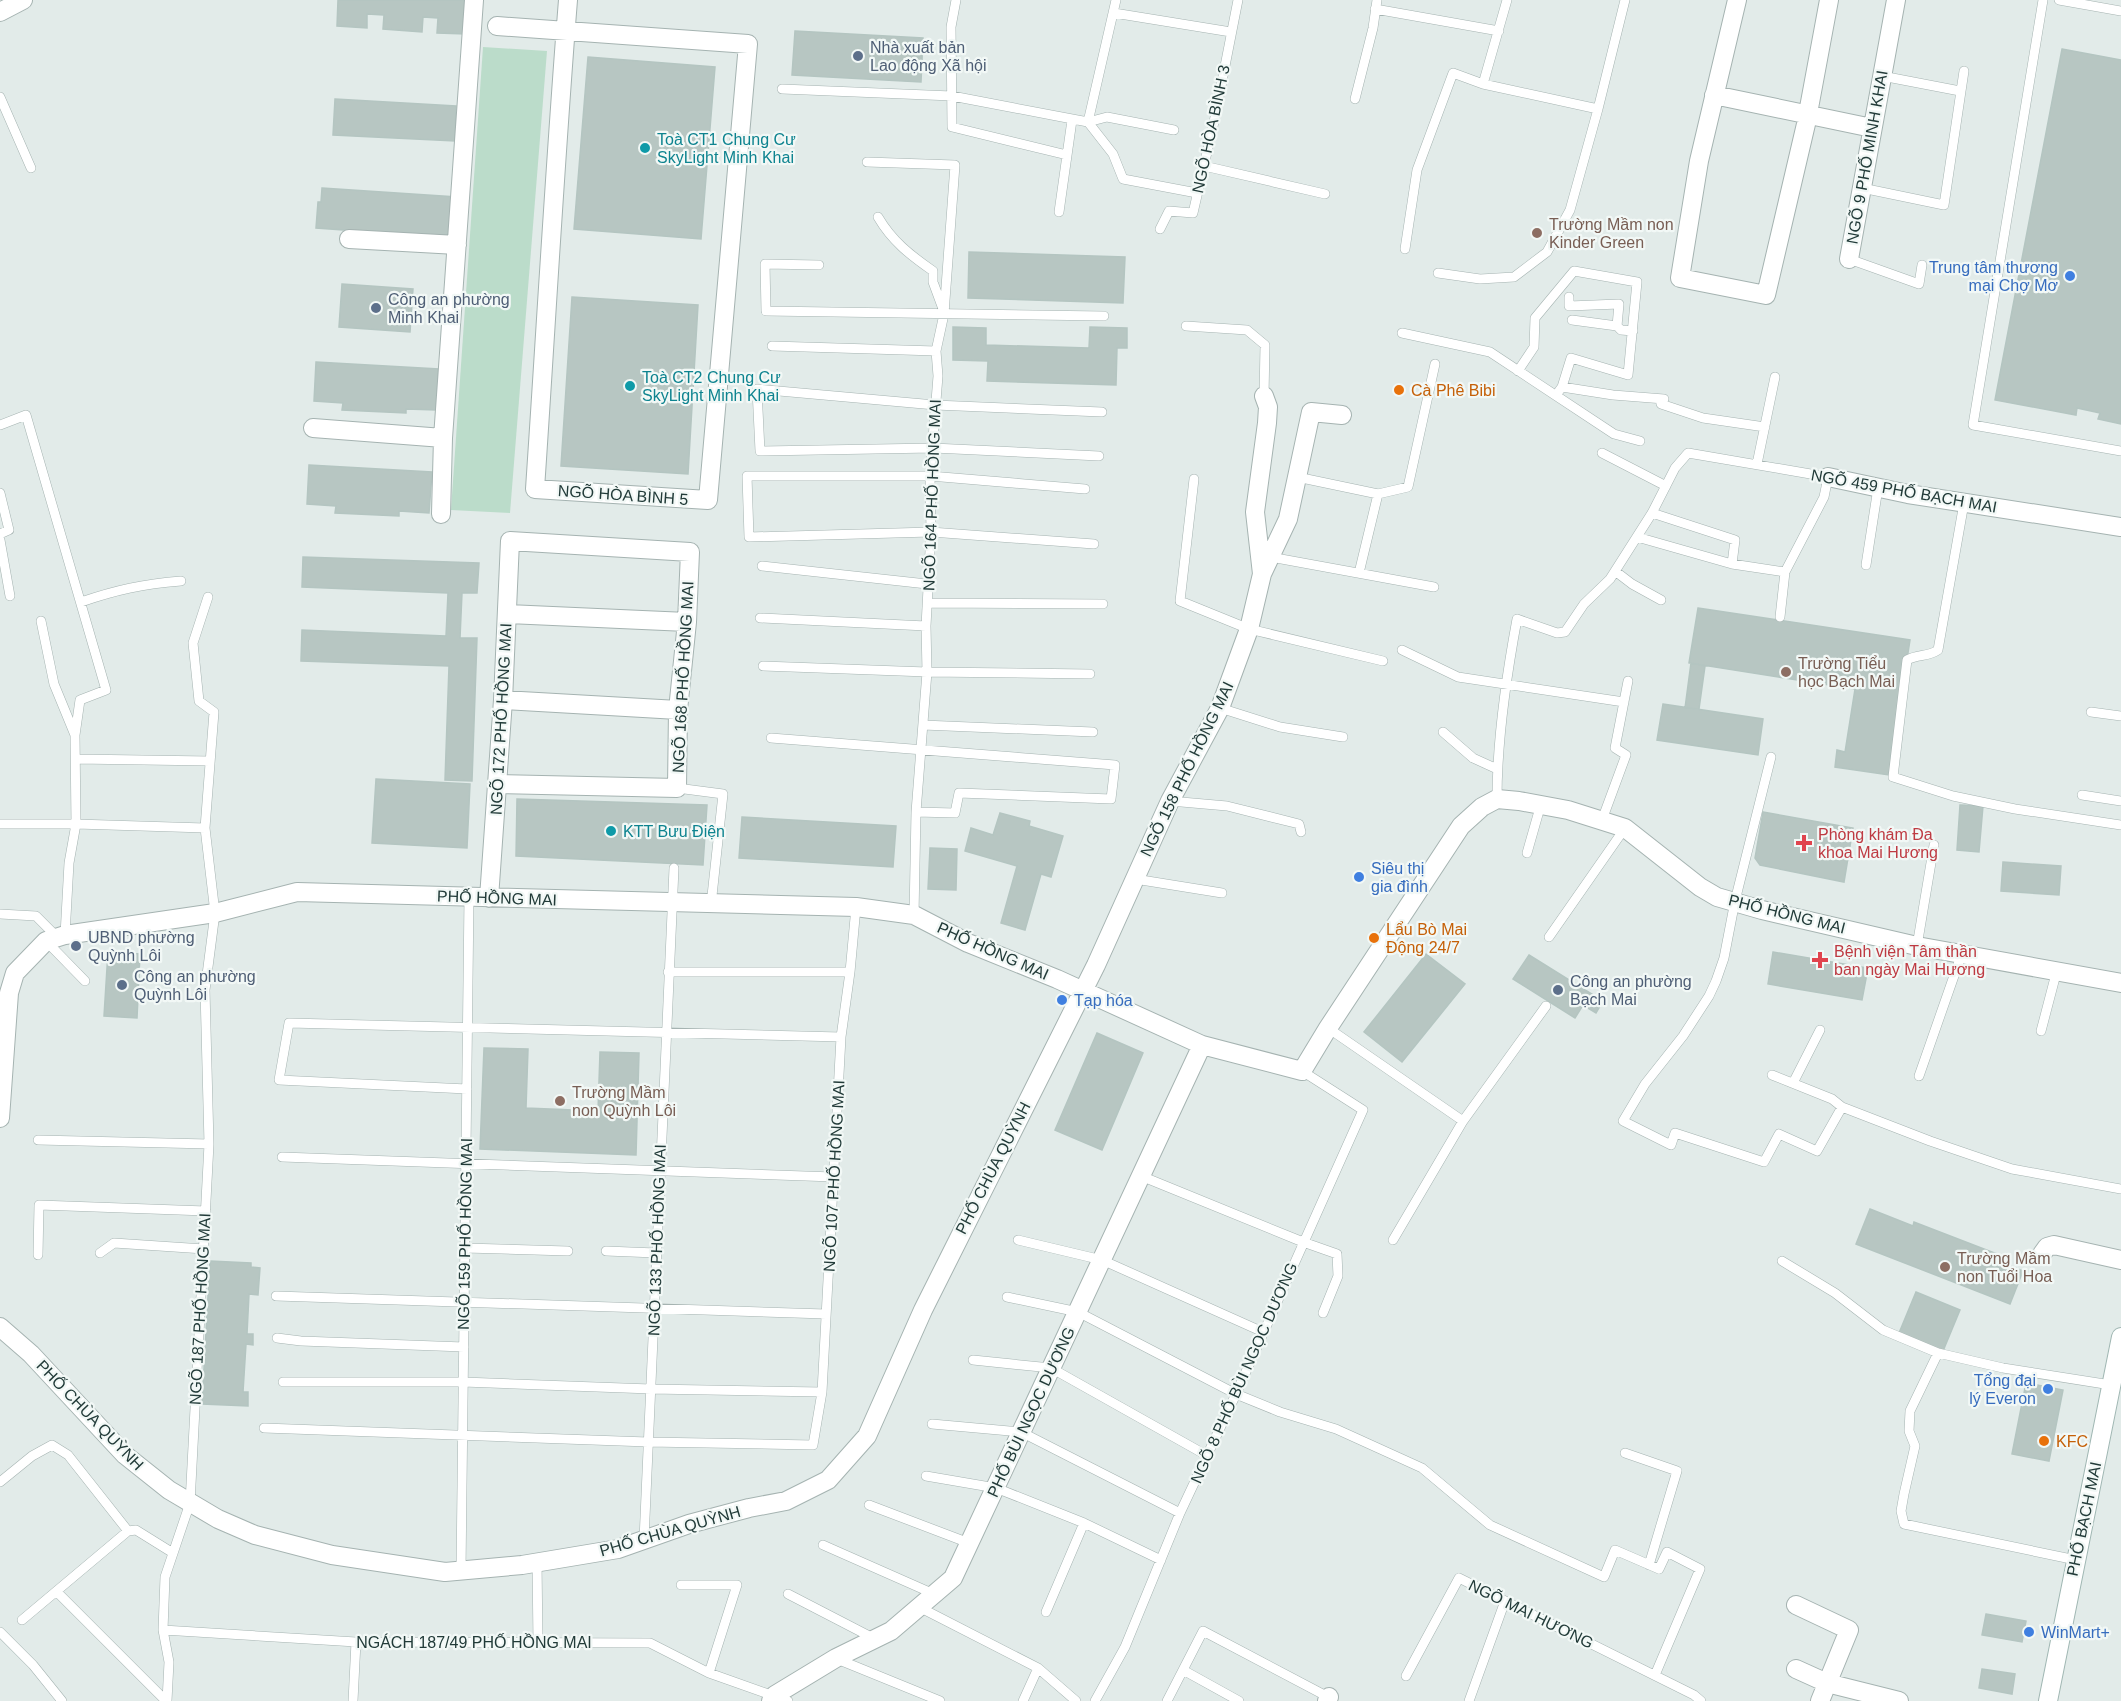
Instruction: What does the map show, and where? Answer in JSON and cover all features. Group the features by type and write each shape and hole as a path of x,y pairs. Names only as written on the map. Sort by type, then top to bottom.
{"street":[{"path":"0,12 23,0"},
{"path":"441,514 443,438 474,0"},
{"name":"NGÕ HÒA BÌNH 5","path":"497,26 566,31 748,44 708,500 535,489 566,31 568,0"},
{"path":"1737,0 1699,161 1680,278 1766,295 1808,114 1829,0"},
{"name":"NGÕ 9 PHỐ MINH KHAI","path":"1849,259 1896,0"},
{"path":"1714,95 1872,128"},
{"path":"349,239 457,245"},
{"name":"NGÕ 158 PHỐ HỒNG MAI","path":"1083,991 1170,801 1220,708 1249,629 1262,574 1255,512 1267,423 1268,407 1264,396"},
{"path":"1262,574 1288,519 1311,412 1342,415"},
{"path":"314,428 443,438"},
{"name":"NGÕ 459 PHỐ BẠCH MAI","path":"1828,477 1964,503 2121,527"},
{"name":"NGÕ 168 PHỐ HỒNG MAI","path":"510,541 690,552 687,622 678,710 677,788"},
{"name":"NGÕ 172 PHỐ HỒNG MAI","path":"489,898 503,700 510,541"},
{"path":"507,614 687,622"},
{"path":"503,700 678,710"},
{"path":"497,784 677,788"},
{"path":"1302,1071 1461,826 1482,807 1497,800"},
{"name":"PHỐ HỒNG MAI","path":"1497,800 1541,804 1569,810 1625,828 1700,887 1717,897 1762,910 1917,946 2121,983"},
{"name":"PHỐ HỒNG MAI","path":"56,938 215,913 297,892 856,908 914,915 968,943 1083,991 1202,1045 1302,1071"},
{"path":"0,1118 2,1048 11,973 56,938"},
{"name":"PHỐ CHÙA QUỲNH","path":"0,1327 31,1354 125,1455 169,1490 218,1519 255,1535 332,1555 445,1572 537,1562 618,1549 689,1524 786,1501 828,1480 867,1436 923,1310 1083,991"},
{"name":"PHỐ BÙI NGỌC DƯƠNG","path":"778,1699 836,1658 891,1631 953,1578 1202,1045"},
{"path":"2042,1254 2047,1247 2054,1245 2121,1260"},
{"name":"PHỐ BẠCH MAI","path":"2048,1701 2121,1337"},
{"path":"1796,1605 1849,1630 1820,1701"},
{"path":"1796,1669 1827,1683 1899,1701"}],"lane":[{"path":"956,0 951,27 952,127 1067,155"},
{"path":"1088,122 1116,0"},
{"name":"NGÕ HÒA BÌNH 3","path":"1160,230 1169,211 1193,213 1238,0"},
{"path":"1484,84 1507,0"},
{"path":"1438,273 1480,279 1514,277 1547,252 1570,210 1625,0"},
{"path":"2043,0 1973,425 2121,451"},
{"path":"2059,0 2121,11"},
{"path":"1355,99 1376,4 1499,31"},
{"path":"1114,13 1231,32"},
{"path":"1862,188 1944,205 1964,70"},
{"path":"1405,249 1416,170 1453,73 1484,84 1598,109"},
{"path":"1882,76 1960,91"},
{"path":"782,89 952,96 1072,120 1088,122 1107,117 1174,130"},
{"path":"0,97 31,168"},
{"path":"1059,212 1072,120"},
{"path":"1088,122 1113,154 1123,179 1197,193"},
{"name":"NGÕ 164 PHỐ HỒNG MAI","path":"867,162 955,165 944,314 936,351 938,376 930,476 931,532 927,584 927,672 916,812 914,915"},
{"path":"1204,166 1325,194"},
{"path":"878,217 888,233 904,250 933,271 933,282 944,314"},
{"name":"NGÕ 9 PHỐ MINH KHAI","path":"1849,259 1919,284 1922,266"},
{"path":"819,265 765,264 766,311 1104,316"},
{"path":"1518,371 1534,347 1536,318 1574,271 1637,282 1628,375 1570,358 1562,387 1554,395"},
{"path":"1569,297 1569,306 1619,304 1617,326"},
{"path":"1572,320 1617,326 1621,330 1633,331"},
{"path":"1186,326 1246,330 1265,345 1264,396"},
{"path":"1402,333 1490,352 1614,434 1640,441"},
{"path":"772,346 936,351"},
{"path":"1297,477 1378,494 1408,487 1435,364"},
{"path":"1757,464 1775,377"},
{"path":"1562,387 1613,395 1664,399 1661,404 1703,418 1765,427"},
{"path":"1099,456 933,448 760,451 757,389 935,405 1102,412"},
{"path":"0,425 26,415 106,690 80,700 75,735 76,824 56,938"},
{"path":"1497,800 1497,769 1510,657 1518,620 1557,633 1565,632 1584,604 1615,571 1652,513 1666,486 1602,453"},
{"name":"NGÕ 459 PHỐ BẠCH MAI","path":"1666,486 1675,468 1688,453 1828,477"},
{"path":"1085,489 930,476 747,476 748,537 931,532 1094,544"},
{"path":"1780,617 1785,572 1824,497 1828,477"},
{"path":"1194,479 1180,601 1249,629 1383,661"},
{"path":"1866,565 1878,488"},
{"path":"0,493 9,530 0,534"},
{"path":"1359,573 1378,494"},
{"path":"1964,503 1938,650 1929,656 1913,657 1907,660 1893,777 1953,796 2015,809 2121,825"},
{"path":"1652,513 1735,540 1732,564"},
{"path":"1637,537 1732,564 1785,572"},
{"path":"0,540 10,596"},
{"path":"1270,557 1434,586"},
{"path":"762,566 927,584"},
{"path":"1615,571 1632,584 1661,600"},
{"path":"81,602 115,590 143,584 181,581"},
{"name":"NGÕ 187 PHỐ HỒNG MAI","path":"166,1701 169,1662 163,1630 165,1576 190,1503 209,1143 205,990 215,913 206,828 214,711 199,700 194,643 208,597"},
{"path":"928,603 1103,604"},
{"path":"760,618 926,626"},
{"path":"41,621 54,684 75,735"},
{"path":"1402,650 1458,677 1624,702"},
{"path":"764,666 927,672 1090,674"},
{"path":"1602,820 1626,755 1615,748 1628,681"},
{"path":"1220,708 1280,727 1343,737"},
{"path":"2091,712 2121,716"},
{"path":"923,725 1093,732"},
{"path":"1443,732 1473,758 1497,769"},
{"path":"771,738 1115,765 1111,799 959,793 954,813 916,812"},
{"path":"1771,757 1735,901 1724,958 1709,996 1683,1036 1645,1084 1623,1121 1671,1145 1675,1133 1764,1162 1779,1134 1817,1152 1842,1107"},
{"path":"76,759 210,761"},
{"name":"NGÕ 168 PHỐ HỒNG MAI","path":"677,788 723,794 711,905"},
{"path":"2082,795 2121,801"},
{"path":"1170,801 1227,806 1299,824 1301,832"},
{"path":"1527,854 1541,804"},
{"path":"0,824 206,828"},
{"path":"1549,937 1625,828"},
{"path":"1917,946 1934,845"},
{"name":"NGÕ 133 PHỐ HỒNG MAI","path":"644,1540 674,868"},
{"path":"1135,879 1222,893"},
{"name":"NGÕ 159 PHỐ HỒNG MAI","path":"461,1570 469,897"},
{"name":"NGÕ 107 PHỐ HỒNG MAI","path":"648,1442 813,1445 822,1392 841,1037 856,908"},
{"path":"0,914 36,916 56,938 85,981"},
{"path":"1919,1076 1962,953"},
{"path":"2041,1031 2057,970"},
{"path":"669,972 850,972"},
{"path":"1393,1240 1463,1121 1546,1006"},
{"path":"466,1089 279,1080 289,1023 841,1037"},
{"path":"1328,1028 1463,1121"},
{"path":"1792,1083 1820,1030"},
{"name":"NGÕ 8 PHỐ BÙI NGỌC DƯƠNG","path":"1095,1701 1125,1647 1180,1513 1363,1110 1302,1071"},
{"path":"1772,1075 1833,1100 1842,1107 2012,1169 2121,1189"},
{"path":"38,1140 209,1143"},
{"path":"282,1157 834,1177"},
{"path":"1141,1176 1337,1254 1338,1276 1323,1313"},
{"path":"38,1255 39,1205 206,1211"},
{"path":"1018,1240 1102,1260 1263,1332"},
{"path":"100,1253 114,1243 204,1249"},
{"path":"465,1248 568,1251"},
{"path":"606,1251 656,1253"},
{"path":"1782,1261 1835,1293 1883,1330 1938,1353 2003,1368 2111,1385"},
{"path":"276,1296 826,1314"},
{"path":"1007,1297 1078,1312 1236,1394 1280,1412 1336,1429 1422,1468 1490,1525 1604,1577 1615,1550 1659,1569 1667,1552 1700,1569 1655,1675"},
{"path":"277,1338 300,1341 464,1347"},
{"path":"1938,1353 1910,1411 1909,1431 1915,1446 1901,1512 1904,1524 2076,1560"},
{"path":"973,1360 1051,1368 1206,1455"},
{"path":"283,1382 463,1382 822,1392"},
{"path":"932,1424 1021,1432 1180,1513"},
{"path":"264,1428 648,1442"},
{"path":"0,1482 32,1456 52,1445 68,1455 128,1531"},
{"path":"1626,1453 1677,1471 1649,1565"},
{"path":"926,1476 996,1488 1084,1523 1161,1560"},
{"path":"869,1505 969,1543"},
{"path":"1046,1612 1084,1523"},
{"path":"22,1620 128,1531 136,1530 173,1553"},
{"path":"823,1545 934,1594"},
{"path":"537,1562 538,1643"},
{"name":"NGÕ MAI HƯƠNG","path":"1406,1676 1459,1578 1655,1675 1701,1701"},
{"path":"681,1585 737,1585 708,1673"},
{"path":"57,1592 166,1701"},
{"path":"788,1594 875,1639"},
{"path":"1469,1701 1505,1601"},
{"path":"919,1607 1038,1668 1076,1701"},
{"name":"NGÁCH 187/49 PHỐ HỒNG MAI","path":"163,1630 356,1642 650,1643 708,1673 778,1699"},
{"path":"1167,1701 1203,1631 1330,1700"},
{"path":"1,1638 33,1665 62,1701"},
{"path":"353,1701 356,1642"},
{"path":"836,1658 940,1701"},
{"path":"1023,1701 1038,1668"},
{"path":"1182,1670 1239,1701"}],"green space":[{"path":"483,47 547,51 510,513 451,510"}],"building":[{"path":"338,0 467,0 466,34 437,33 438,18 423,17 422,32 383,29 384,15 367,14 367,28 337,26"},
{"name":"Nhà xuất bản Lao động Xã hội","path":"795,31 923,38 921,82 792,75"},
{"name":"Trung tâm thương mại Chợ Mơ","path":"2062,49 2121,60 2121,424 2098,419 2100,413 2077,408 2076,415 1995,400"},
{"name":"Toà CT1 Chung Cư SkyLight Minh Khai","path":"588,57 715,67 701,239 574,229"},
{"path":"335,99 456,106 455,141 333,135"},
{"path":"322,188 457,197 455,238 316,228 318,202 321,202"},
{"path":"969,252 1125,257 1123,303 968,298"},
{"name":"Công an phường Minh Khai","path":"342,284 413,289 410,332 339,327"},
{"name":"Toà CT2 Chung Cư SkyLight Minh Khai","path":"572,297 698,305 688,474 561,466"},
{"path":"953,327 986,328 986,345 1089,348 1090,327 1127,328 1127,348 1117,348 1116,385 987,381 988,361 953,360"},
{"path":"316,362 439,369 436,410 406,409 406,413 342,410 343,403 314,401"},
{"path":"309,465 432,472 429,513 399,511 399,516 335,513 336,506 307,504"},
{"path":"303,557 479,563 477,593 462,593 460,638 477,638 472,781 445,780 449,666 301,661 302,630 446,636 448,593 302,587"},
{"path":"1698,608 1910,640 1889,775 1835,767 1837,750 1845,752 1855,689 1689,663"},
{"path":"1691,663 1705,666 1699,709 1685,708"},
{"path":"1663,704 1763,719 1758,755 1657,740"},
{"path":"376,779 470,784 467,848 372,843"},
{"name":"KTT Bưu Điện","path":"517,799 707,805 703,865 516,856"},
{"path":"1960,805 1983,806 1979,852 1957,850"},
{"name":"Phòng khám Đa khoa Mai Hương","path":"1763,812 1853,828 1844,882 1760,865 1755,858"},
{"path":"1000,813 1030,821 1029,826 1063,836 1051,877 1041,874 1025,930 1001,923 1017,866 965,851 971,828 993,835"},
{"path":"742,817 896,826 893,867 739,858"},
{"path":"930,848 957,849 956,890 928,889"},
{"path":"2003,862 2061,866 2059,895 2001,891"},
{"name":"Công an phường Quỳnh Lôi","path":"108,952 140,954 137,1018 104,1016"},
{"path":"1773,952 1868,968 1862,1000 1768,984"},
{"path":"1426,954 1465,984 1402,1062 1364,1032"},
{"name":"Công an phường Bạch Mai","path":"1529,955 1603,1001 1596,1013 1583,1005 1575,1018 1513,979"},
{"path":"1097,1033 1143,1053 1102,1150 1055,1130"},
{"name":"Trường Mầm non Quỳnh Lôi","path":"484,1048 528,1049 526,1108 598,1111 600,1052 639,1053 636,1155 480,1149"},
{"name":"Trường Mầm non Tuổi Hoa","path":"1870,1209 1913,1226 1914,1222 2002,1256 1999,1262 2023,1271 2010,1304 1856,1244"},
{"path":"210,1261 251,1263 251,1267 260,1268 258,1295 249,1294 247,1334 253,1334 253,1345 246,1344 243,1392 248,1392 248,1406 202,1404"},
{"name":"Trường Mầm non Tuổi Hoa","path":"1916,1292 1960,1310 1943,1351 1899,1333"},
{"path":"2026,1383 2063,1390 2049,1461 2012,1454"},
{"path":"1986,1614 2026,1621 2022,1642 1982,1635"},
{"path":"1982,1669 2015,1674 2012,1694 1979,1688"}],"place":[{"name":"Nhà xuất bản Lao động Xã hội","path":"858,56"},
{"name":"Toà CT1 Chung Cư SkyLight Minh Khai","path":"645,148"},
{"name":"Trường Mầm non Kinder Green","path":"1537,233"},
{"name":"Trung tâm thương mại Chợ Mơ","path":"2070,276"},
{"name":"Công an phường Minh Khai","path":"376,308"},
{"name":"Toà CT2 Chung Cư SkyLight Minh Khai","path":"630,386"},
{"name":"Cà Phê Bibi","path":"1399,390"},
{"name":"Trường Tiểu học Bạch Mai","path":"1786,672"},
{"name":"KTT Bưu Điện","path":"611,831"},
{"name":"Phòng khám Đa khoa Mai Hương","path":"1804,843"},
{"name":"Siêu thị gia đình","path":"1359,877"},
{"name":"Lẩu Bò Mai Động 24/7","path":"1374,938"},
{"name":"UBND phường Quỳnh Lôi","path":"76,946"},
{"name":"Bệnh viện Tâm thần ban ngày Mai Hương","path":"1820,960"},
{"name":"Công an phường Quỳnh Lôi","path":"122,985"},
{"name":"Công an phường Bạch Mai","path":"1558,990"},
{"name":"Tạp hóa","path":"1062,1000"},
{"name":"Trường Mầm non Quỳnh Lôi","path":"560,1101"},
{"name":"Trường Mầm non Tuổi Hoa","path":"1945,1267"},
{"name":"Tổng đại lý Everon","path":"2048,1389"},
{"name":"KFC","path":"2044,1441"},
{"name":"WinMart+","path":"2029,1632"}]}
